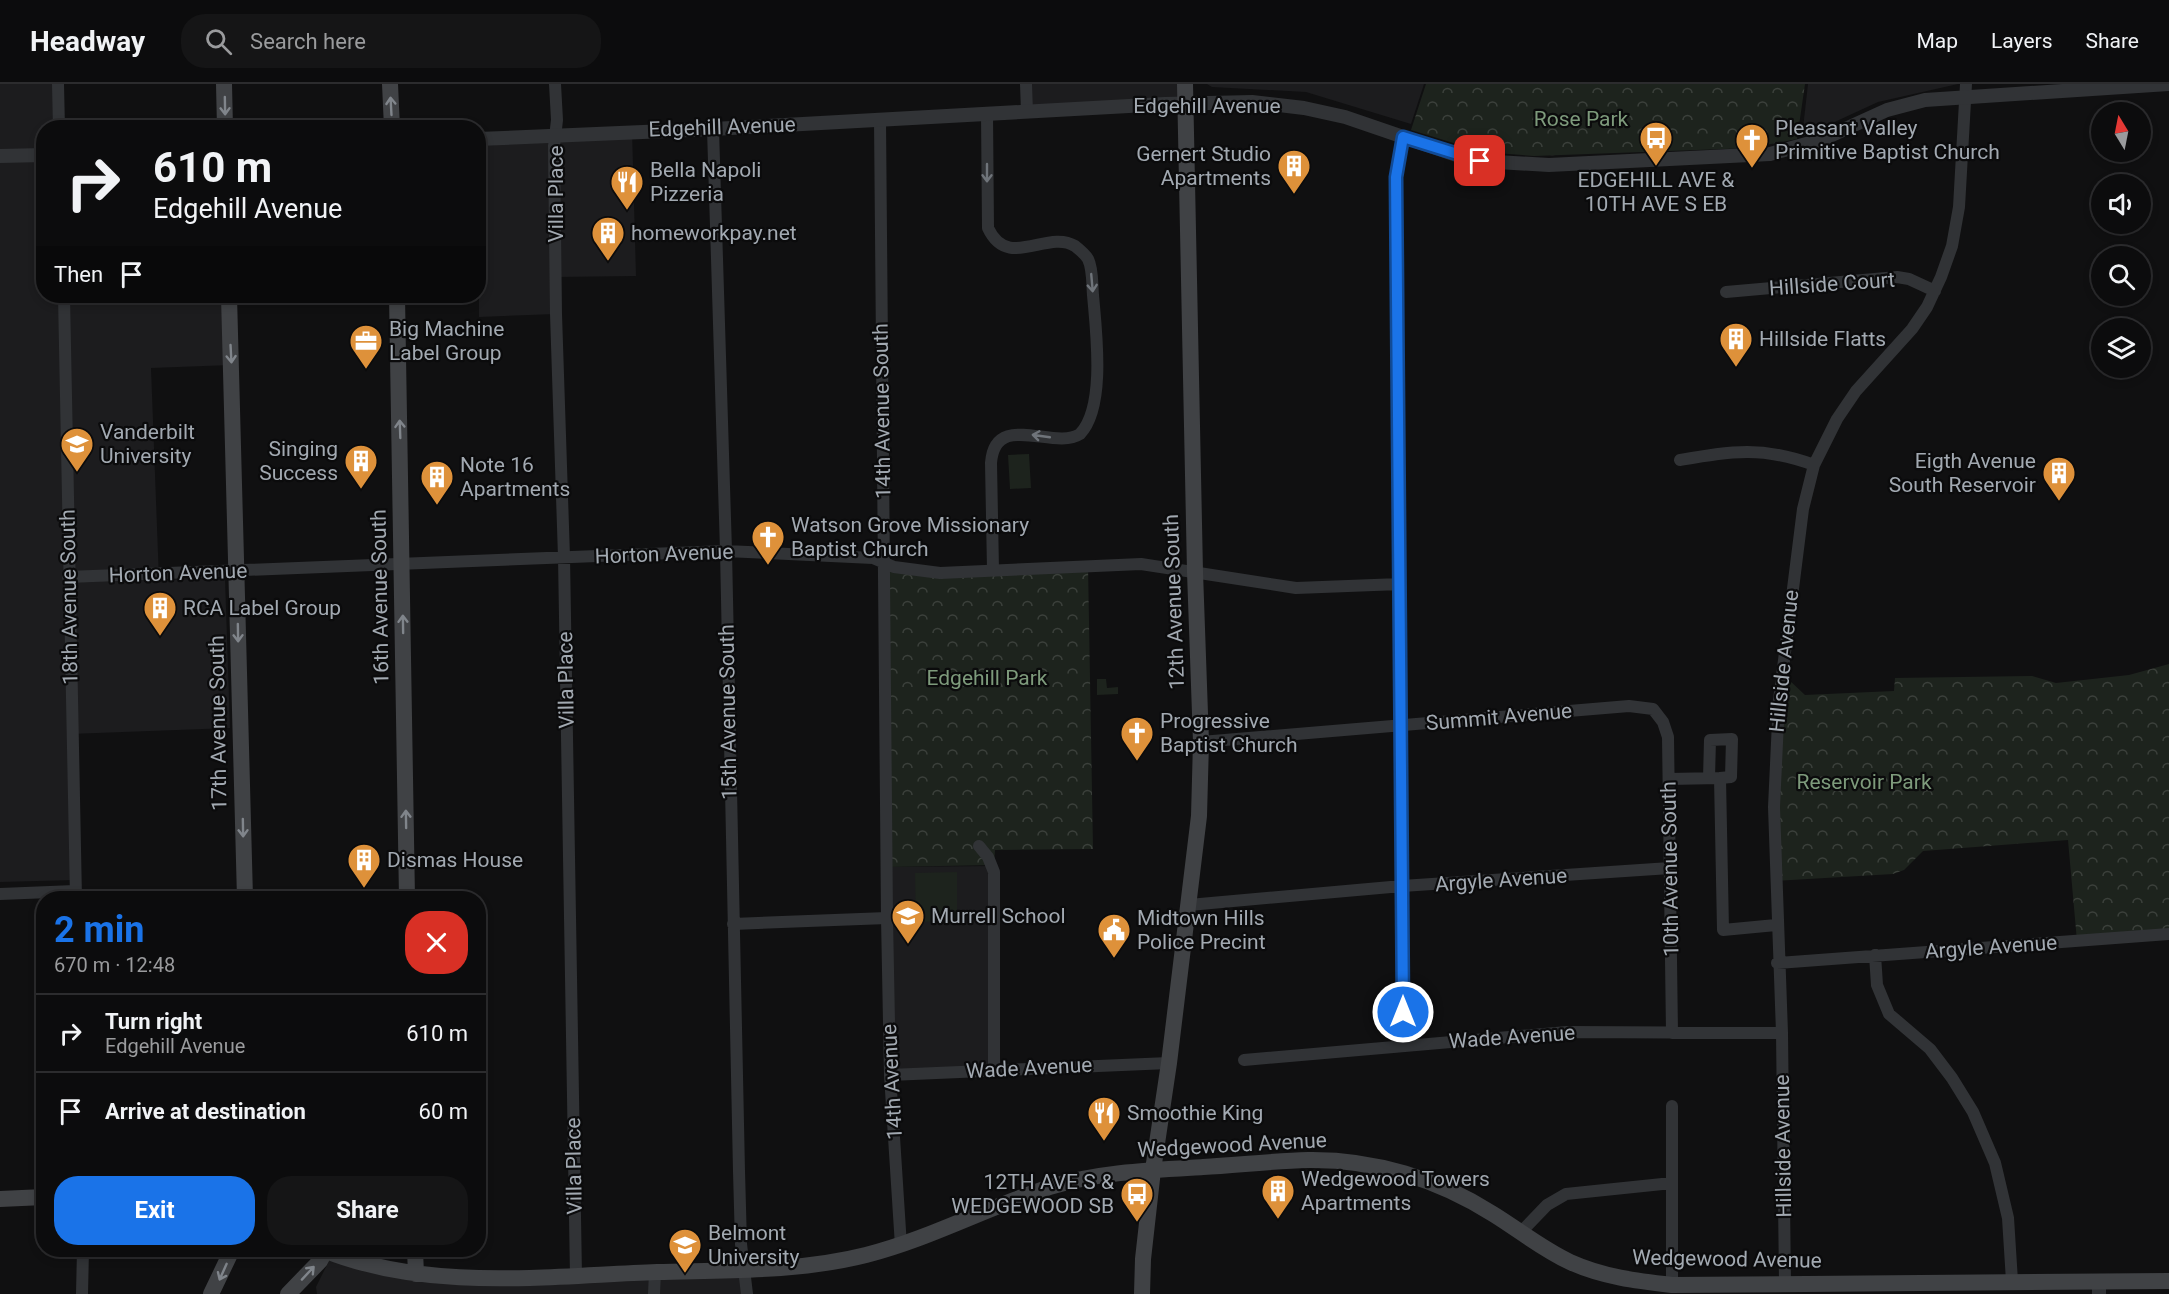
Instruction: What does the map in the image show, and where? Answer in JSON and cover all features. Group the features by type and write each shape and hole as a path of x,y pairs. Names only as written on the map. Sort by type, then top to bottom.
{"main road":[{"path":"224,84 225,120"},
{"path":"390,84 392,120"},
{"name":"12th Avenue South","path":"1142,1294 1153,1170 1190,905 1199,816 1202,742 1195,572 1185,84"},
{"name":"17th Avenue South","path":"229,303 245,891"},
{"name":"16th Avenue South","path":"397,303 407,891"},
{"name":"Wedgewood Avenue","path":"346,1257 366,1264 416,1274 449,1277 576,1276 743,1269 822,1263 901,1246 1051,1187 1085,1179 1153,1170 1310,1160 1369,1166 1417,1175 1455,1191 1541,1247 1574,1264 1622,1280 1672,1290 1785,1283 2012,1281 2099,1288 2169,1281"},
{"path":"0,1199 36,1197"},
{"path":"211,1294 228,1257"},
{"path":"288,1294 322,1257"},
{"path":"415,1257 416,1274"}],"street":[{"path":"58,84 59,120"},
{"name":"Villa Place","path":"555,84 556,314 564,558 576,1276"},
{"path":"1026,84 1028,112"},
{"name":"Edgehill Avenue","path":"486,138 713,129 1252,102 1304,108 1345,117 1459,156 1501,164 1549,165 1752,157 1821,140 1908,103 1966,89 2169,84"},
{"name":"Hillside Avenue","path":"1785,1283 1782,1033 1777,963 1774,807 1779,700 1803,509 1814,465 1847,403 1904,339 1935,291 1952,246 1958,213 1966,89"},
{"path":"987,114 988,228 993,237 1008,247 1020,248 1063,242 1076,247 1086,256 1091,278 1097,355 1092,412 1088,424 1080,434 1065,439 1017,434 1004,439 994,450 991,463 993,570"},
{"name":"14th Avenue South","path":"880,120 887,918"},
{"name":"15th Avenue South","path":"713,129 726,551 732,924 743,1269 747,1294"},
{"path":"1403,137 1396,177 1403,1045"},
{"path":"0,156 36,155"},
{"name":"Hillside Court","path":"1726,292 1897,277 1935,291"},
{"name":"18th Avenue South","path":"64,303 76,891"},
{"path":"1680,460 1745,450 1768,452 1814,465"},
{"name":"Horton Avenue","path":"68,577 726,551 873,558 894,567 940,573 1141,564 1296,588 1400,584"},
{"name":"Summit Avenue","path":"1202,742 1399,727 1635,705 1653,710"},
{"name":"10th Avenue South","path":"1653,710 1666,729 1669,779 1672,1033"},
{"path":"1669,779 1715,778 1723,930 1776,925"},
{"path":"979,846 992,863 994,872 994,1070"},
{"name":"Argyle Avenue","path":"1190,905 1402,886 1670,868"},
{"path":"0,894 36,894"},
{"path":"732,924 887,918"},
{"name":"14th Avenue","path":"887,918 890,1075 901,1246"},
{"name":"Argyle Avenue","path":"1777,963 2169,934"},
{"path":"1875,955 1877,985 1889,1014 1930,1049 1952,1078 1972,1112 1995,1163 2008,1218 2012,1281"},
{"name":"Wade Avenue","path":"1244,1060 1567,1032 1782,1033"},
{"name":"Wade Avenue","path":"890,1075 1169,1063"},
{"path":"1672,1106 1672,1290"},
{"path":"1521,1232 1547,1204 1566,1194 1672,1183"},
{"path":"82,1294 83,1257"},
{"path":"654,1272 654,1294"}],"shaded area":[{"name":"Vanderbilt University","path":"0,84 58,84 59,120 36,120 36,303 229,303 231,365 151,368 159,580 225,578 230,728 70,734 75,880 0,882"},
{"path":"1026,84 1185,84 1184,104 1027,112"},
{"path":"1207,84 1424,84 1411,124 1306,92 1212,87"},
{"path":"1808,84 1958,84 1878,102 1802,137"},
{"path":"632,130 636,276 556,277 556,314 479,317 479,303 486,303 486,139"},
{"path":"994,866 994,1070 890,1075 886,867"},
{"name":"Belmont University","path":"331,1257 352,1257 449,1277 743,1269 747,1294 317,1294 316,1287"}],"green space":[{"name":"Rose Park","path":"1426,84 1805,84 1797,139 1750,148 1534,156 1483,152 1411,130"},
{"path":"1029,454 1031,488 1010,489 1008,455"},
{"name":"Edgehill Park","path":"884,562 940,573 1088,566 1093,849 995,850 994,865 886,867"},
{"name":"Reservoir Park","path":"2169,664 2169,932 2077,941 2068,840 1923,851 1904,870 1893,874 1775,881 1781,679 1789,680 1805,695 1894,691 1895,678 2032,676 2056,683 2129,675"},
{"path":"1097,679 1106,679 1107,688 1118,687 1118,694 1097,695"},
{"path":"957,872 957,921 916,922 915,873"}],"place":[{"name":"EDGEHILL AVE & 10TH AVE S EB","path":"1656,167"},
{"name":"Pleasant Valley Primitive Baptist Church","path":"1752,169"},
{"name":"Gernert Studio Apartments","path":"1294,195"},
{"name":"Bella Napoli Pizzeria","path":"627,211"},
{"name":"homeworkpay.net","path":"608,262"},
{"name":"Hillside Flatts","path":"1736,368"},
{"name":"Big Machine Label Group","path":"366,370"},
{"name":"Vanderbilt University","path":"77,473"},
{"name":"Singing Success","path":"361,490"},
{"name":"Eigth Avenue South Reservoir","path":"2059,502"},
{"name":"Note 16 Apartments","path":"437,506"},
{"name":"Watson Grove Missionary Baptist Church","path":"768,566"},
{"name":"RCA Label Group","path":"160,637"},
{"name":"Progressive Baptist Church","path":"1137,762"},
{"name":"Dismas House","path":"364,889"},
{"name":"Murrell School","path":"908,945"},
{"name":"Midtown Hills Police Precint","path":"1114,959"},
{"name":"Smoothie King","path":"1104,1142"},
{"name":"Wedgewood Towers Apartments","path":"1278,1220"},
{"name":"12TH AVE S & WEDGEWOOD SB","path":"1137,1223"},
{"name":"Belmont University","path":"685,1274"}],"route":[{"path":"1403,1012 1396,177 1403,137 1480,161"}]}
